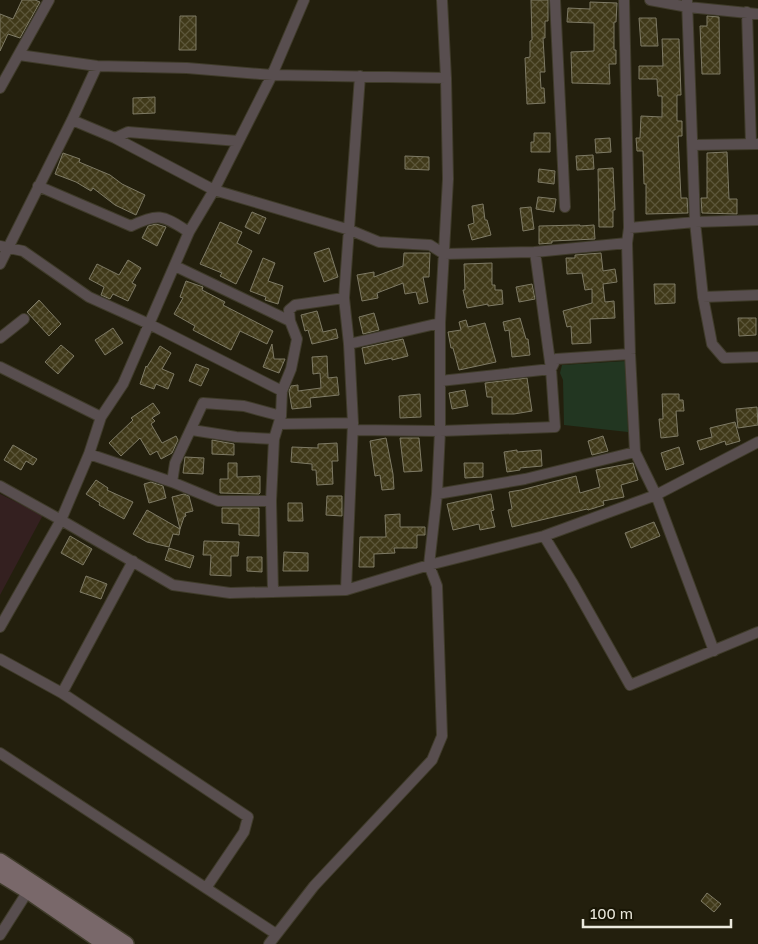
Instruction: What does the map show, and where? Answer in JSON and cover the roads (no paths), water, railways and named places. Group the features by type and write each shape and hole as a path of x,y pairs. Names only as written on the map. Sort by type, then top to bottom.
{"street":[{"path":"0,88 50,0"},
{"path":"0,627 62,520 89,454 101,417 123,384 190,232 214,190 272,76 304,0"},
{"path":"269,944 314,886 432,760 442,736 437,586 428,565 437,494 440,431 440,323 448,179 442,0"},
{"path":"555,0 565,207"},
{"path":"624,0 629,228 627,243 630,354 636,452 656,495 714,651"},
{"path":"650,0 687,3 753,13 755,144 693,145"},
{"path":"687,3 695,222 703,297 712,344 724,358 758,357"},
{"path":"19,55 97,66 187,68 272,76 446,78"},
{"path":"0,264 4,246 38,186 97,66"},
{"path":"346,590 353,426 349,344 344,298 360,76"},
{"path":"72,120 115,138 214,190 350,230 379,242 430,246 444,254 535,252 627,243"},
{"path":"115,138 128,132 238,141"},
{"path":"38,186 131,226 144,219 156,216 167,219 190,232"},
{"path":"629,228 695,222 758,220"},
{"path":"4,246 23,251 89,297 148,324 282,391"},
{"path":"172,482 175,463 203,403 244,406 280,420 353,426 440,431 555,427 551,369 535,252"},
{"path":"175,266 290,321"},
{"path":"703,297 758,295"},
{"path":"273,592 271,501 274,439 280,420 282,391 292,369 297,339 290,321 289,310 295,305 344,298"},
{"path":"0,338 24,319"},
{"path":"349,344 440,323"},
{"path":"551,369 556,359 630,354"},
{"path":"0,367 101,417"},
{"path":"440,381 551,369"},
{"path":"192,430 236,437 274,439"},
{"path":"0,486 173,585 230,593 346,590 428,565 544,536 656,495 758,442"},
{"path":"437,494 525,479 636,452"},
{"path":"89,454 172,482 218,501 271,501"},
{"path":"544,536 630,685 758,632"},
{"path":"62,694 133,561"},
{"path":"0,659 62,694 248,817 244,832 206,888"},
{"path":"0,753 276,934"},
{"path":"0,861 126,944"},
{"path":"0,874 105,944"},
{"path":"0,935 28,891"}]}
